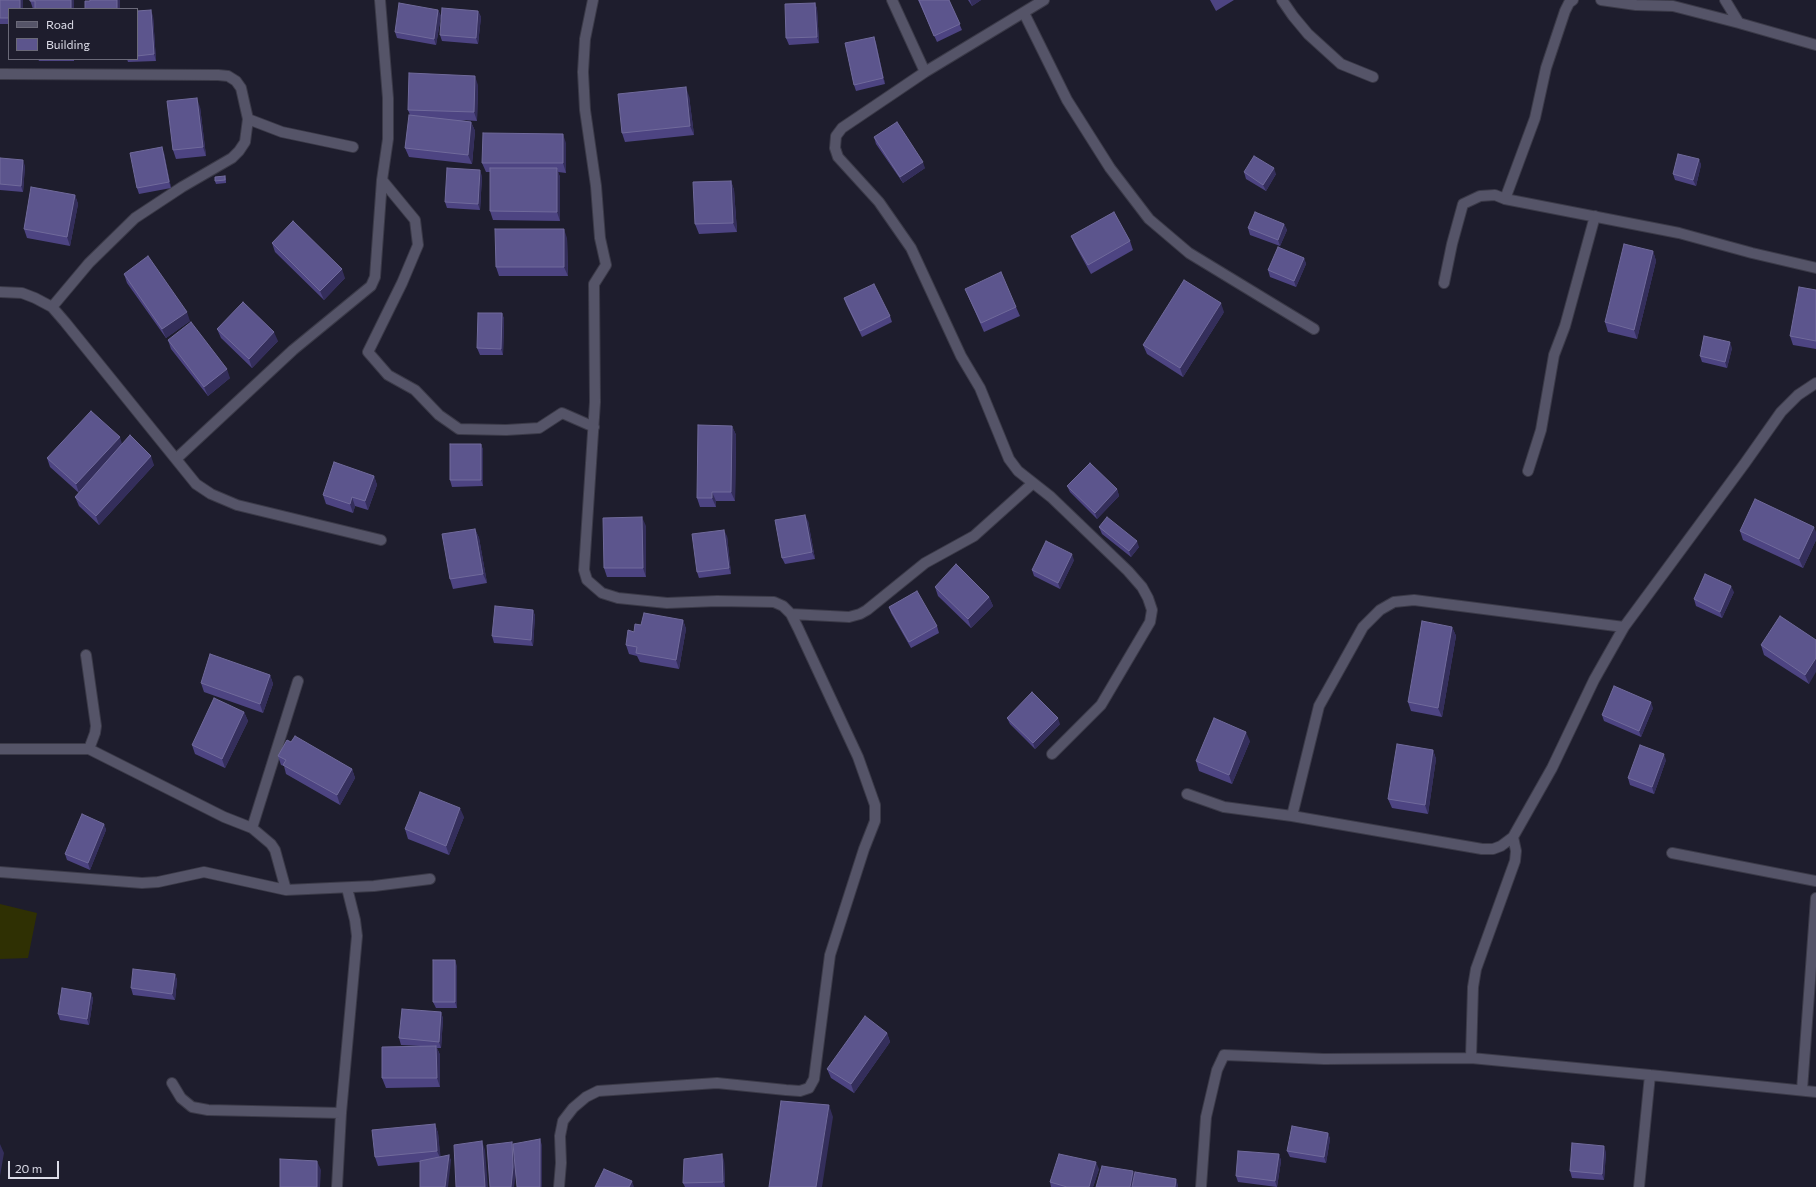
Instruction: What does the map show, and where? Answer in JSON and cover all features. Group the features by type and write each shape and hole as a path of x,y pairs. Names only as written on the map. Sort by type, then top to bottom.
{"street":[{"path":"176,459 293,350 371,286 375,277 382,180 388,139 388,111 380,0"},
{"path":"559,1187 561,1163 560,1136 563,1121 573,1108 586,1097 598,1092 668,1088 717,1083 800,1091 809,1088 814,1079 830,955 864,849 875,821 875,806 858,757 791,614 783,606 774,602 717,601 667,603 618,598 602,592 587,580 584,570 594,427 594,284 606,265 600,238 596,186 585,110 583,72 585,39 593,0"},
{"path":"892,0 925,72"},
{"path":"1044,0 925,72 842,128 836,136 835,148 838,157 879,202 911,248 961,356 980,388 1009,459 1018,471 1051,497 1128,571 1142,587 1152,610 1150,622 1102,705 1052,754"},
{"path":"1282,0 1308,34 1341,64 1373,77"},
{"path":"1505,199 1535,118 1546,68 1565,11 1569,3 1573,0"},
{"path":"1601,0 1636,5 1673,6 1816,45"},
{"path":"1725,0 1739,23"},
{"path":"1024,13 1067,100 1110,168 1149,219 1189,253 1314,329"},
{"path":"0,74 228,76 236,81 241,88 248,119 245,142 232,158 182,187 135,218 89,263 52,307"},
{"path":"248,119 282,132 353,147"},
{"path":"382,180 415,220 418,244 402,283 368,352 388,375 415,390 439,414 459,429 506,430 539,428 562,413 594,427"},
{"path":"1444,283 1452,244 1463,204 1480,196 1495,195 1505,199 1679,233 1752,253 1816,268"},
{"path":"1528,471 1541,430 1554,354 1564,326 1595,216"},
{"path":"0,292 22,293 52,307 66,322 196,484 211,494 237,505 382,540"},
{"path":"1187,794 1224,807 1292,816 1482,849 1493,849 1501,846 1513,837 1552,768 1594,680 1624,627 1781,412 1798,395 1816,382"},
{"path":"791,614 849,617 868,610 925,562 974,536 1033,483"},
{"path":"1292,816 1319,706 1363,627 1380,610 1394,602 1414,600 1624,627"},
{"path":"86,655 96,726 89,748"},
{"path":"252,828 298,681"},
{"path":"0,748 89,748 212,811 252,828 275,850 286,890"},
{"path":"1471,1058 1473,987 1476,969 1515,862 1516,851 1513,837"},
{"path":"1672,853 1816,881"},
{"path":"0,872 142,883 158,882 204,872 286,890 347,888 430,879"},
{"path":"337,1187 341,1114 357,936 347,888"},
{"path":"1802,1090 1816,898"},
{"path":"1201,1187 1206,1117 1217,1070 1224,1055 1331,1059 1471,1058 1816,1092"},
{"path":"1639,1187 1650,1075"},
{"path":"172,1083 181,1098 192,1107 208,1110 341,1114"}],"shaded area":[{"path":"0,904 37,913 28,958 0,959"}],"building":[{"path":"0,0 20,0 20,8 8,8 8,18 0,18"},
{"path":"71,0 71,8 35,8 35,1 30,1"},
{"path":"117,0 117,8 85,8 85,1"},
{"path":"919,0 949,0 960,24 934,36"},
{"path":"399,3 438,10 434,39 395,32"},
{"path":"815,3 817,37 786,38 785,4"},
{"path":"442,8 478,11 476,38 440,35"},
{"path":"151,10 154,54 138,56 138,11"},
{"path":"874,37 883,78 854,85 845,43"},
{"path":"409,73 475,76 474,112 408,110"},
{"path":"686,87 690,126 622,133 618,94"},
{"path":"197,98 203,147 173,150 167,101"},
{"path":"409,115 471,122 468,155 405,148"},
{"path":"897,122 923,162 900,177 874,137"},
{"path":"483,133 563,134 563,163 482,163"},
{"path":"162,147 169,182 137,188 130,153"},
{"path":"1678,154 1699,159 1693,180 1673,174"},
{"path":"1254,156 1274,168 1263,185 1244,172"},
{"path":"0,158 23,160 21,186 0,184"},
{"path":"447,168 480,170 478,204 445,202"},
{"path":"490,168 557,168 557,212 490,211"},
{"path":"225,176 225,180 215,181 215,177"},
{"path":"731,181 733,223 695,224 693,182"},
{"path":"31,187 75,195 67,237 24,229"},
{"path":"1114,212 1130,241 1088,265 1071,236"},
{"path":"1255,212 1284,224 1278,240 1248,228"},
{"path":"293,221 342,269 320,291 272,243"},
{"path":"495,229 564,229 564,267 496,267"},
{"path":"1624,244 1653,251 1634,330 1605,322"},
{"path":"1278,247 1304,258 1294,281 1268,270"},
{"path":"148,256 187,312 162,329 124,274"},
{"path":"1001,272 1016,307 981,323 965,289"},
{"path":"1184,280 1221,303 1180,368 1143,345"},
{"path":"874,284 890,316 860,331 844,298"},
{"path":"1799,287 1816,290 1816,341 1790,336"},
{"path":"243,302 274,332 249,359 217,329"},
{"path":"478,313 502,313 501,349 477,348"},
{"path":"191,322 227,369 204,387 168,340"},
{"path":"1704,336 1730,342 1725,362 1700,356"},
{"path":"91,411 120,437 76,484 47,458"},
{"path":"698,425 732,426 731,492 712,492 712,498 697,498"},
{"path":"130,435 151,456 96,516 75,497"},
{"path":"450,444 481,444 481,480 450,480"},
{"path":"334,462 374,476 365,501 352,497 350,504 323,495"},
{"path":"1090,463 1117,489 1095,513 1067,486"},
{"path":"1755,499 1814,527 1799,559 1740,531"},
{"path":"805,515 812,552 782,558 775,520"},
{"path":"642,517 643,568 604,568 603,518"},
{"path":"1107,517 1137,541 1129,551 1099,527"},
{"path":"475,529 483,574 450,579 442,534"},
{"path":"724,530 729,568 697,572 692,534"},
{"path":"1046,541 1072,554 1058,583 1032,570"},
{"path":"956,564 989,597 968,619 935,587"},
{"path":"1705,574 1731,586 1720,612 1694,599"},
{"path":"917,591 937,626 909,642 889,607"},
{"path":"495,606 533,610 531,640 492,636"},
{"path":"644,613 683,620 676,660 636,653 637,647 626,645 628,630 634,632 635,624 641,625"},
{"path":"1780,616 1816,640 1816,658 1805,675 1761,645"},
{"path":"1422,621 1452,627 1438,708 1408,702"},
{"path":"210,654 270,675 260,704 201,683"},
{"path":"1614,686 1651,702 1639,731 1602,715"},
{"path":"1032,692 1058,718 1033,743 1007,718"},
{"path":"214,698 244,712 222,759 192,745"},
{"path":"1214,718 1246,732 1229,775 1196,761"},
{"path":"295,736 352,769 337,795 283,765 286,760 278,756 287,740 291,742"},
{"path":"1397,744 1433,750 1425,805 1388,799"},
{"path":"1640,745 1664,754 1652,787 1628,778"},
{"path":"420,792 460,808 446,846 405,829"},
{"path":"82,814 104,824 88,863 65,854"},
{"path":"433,960 455,960 455,1002 433,1002"},
{"path":"133,969 175,974 172,994 131,988"},
{"path":"62,988 91,993 87,1019 58,1014"},
{"path":"402,1009 441,1012 439,1042 399,1038"},
{"path":"865,1016 887,1033 851,1084 827,1069"},
{"path":"436,1046 437,1078 382,1078 382,1047"},
{"path":"781,1101 829,1105 816,1187 769,1187"},
{"path":"435,1124 437,1151 375,1157 372,1130"},
{"path":"1292,1126 1328,1133 1324,1157 1287,1151"},
{"path":"540,1139 540,1187 517,1187 513,1144"},
{"path":"482,1141 485,1187 456,1187 454,1145"},
{"path":"512,1142 513,1167 511,1187 490,1187 487,1145"},
{"path":"1572,1143 1604,1146 1602,1174 1570,1171"},
{"path":"1238,1151 1279,1154 1275,1181 1236,1176"},
{"path":"722,1154 723,1182 683,1183 684,1159"},
{"path":"1059,1154 1096,1162 1089,1187 1067,1187 1050,1182"},
{"path":"449,1155 445,1187 420,1187 420,1161"},
{"path":"280,1159 317,1161 317,1187 280,1187"},
{"path":"1102,1166 1133,1171 1130,1187 1096,1187"},
{"path":"604,1169 632,1181 629,1187 595,1187"},
{"path":"1135,1172 1176,1179 1175,1187 1132,1187"}]}
